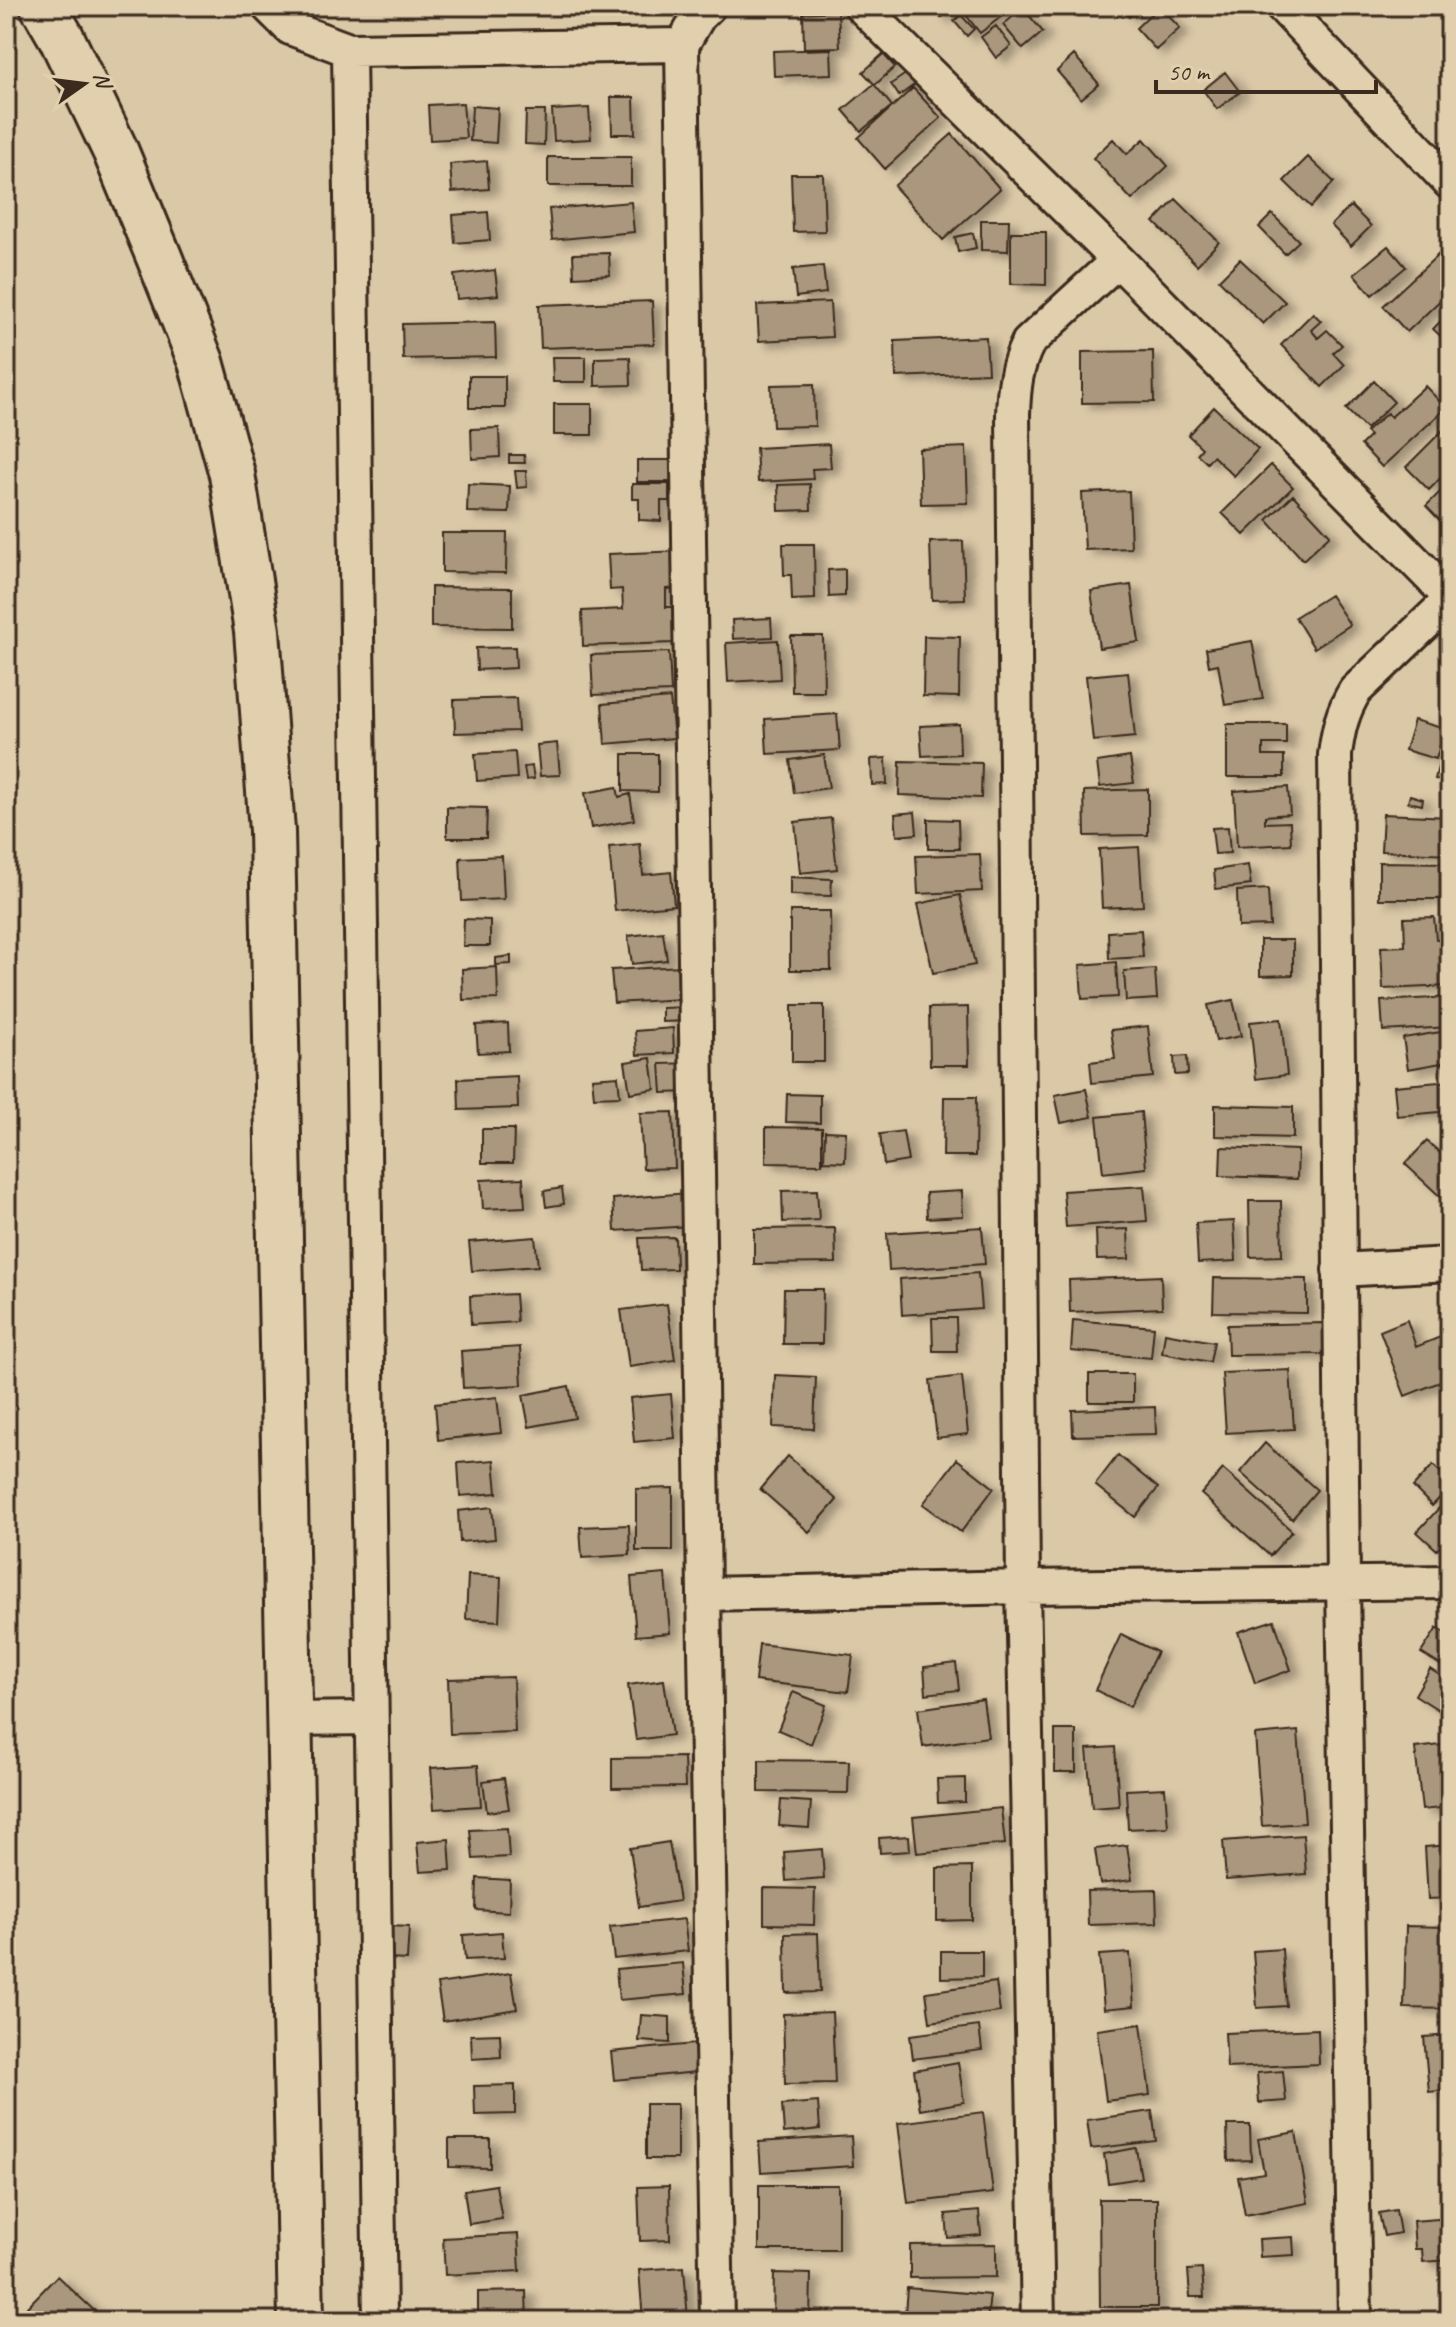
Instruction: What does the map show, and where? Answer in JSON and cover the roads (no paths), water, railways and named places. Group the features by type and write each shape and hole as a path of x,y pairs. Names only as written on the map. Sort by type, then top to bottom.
{"main road":[{"path":"43,6 115,150 201,362 232,474 257,631 272,831 301,2321"}],"street":[{"path":"268,6 290,28 349,50 682,45"},
{"path":"709,6 699,16 682,45 717,2321"},
{"path":"861,6 1118,260 1450,598 1355,691 1340,722 1335,755 1343,1584 1355,2321"},
{"path":"1282,6 1450,183"},
{"path":"349,50 380,2321"},
{"path":"1038,2321 1023,1587 1013,445 1015,377 1028,343 1118,260"},
{"path":"1339,1270 1450,1264"},
{"path":"704,1594 1450,1582"},
{"path":"289,1719 371,1718"}]}
